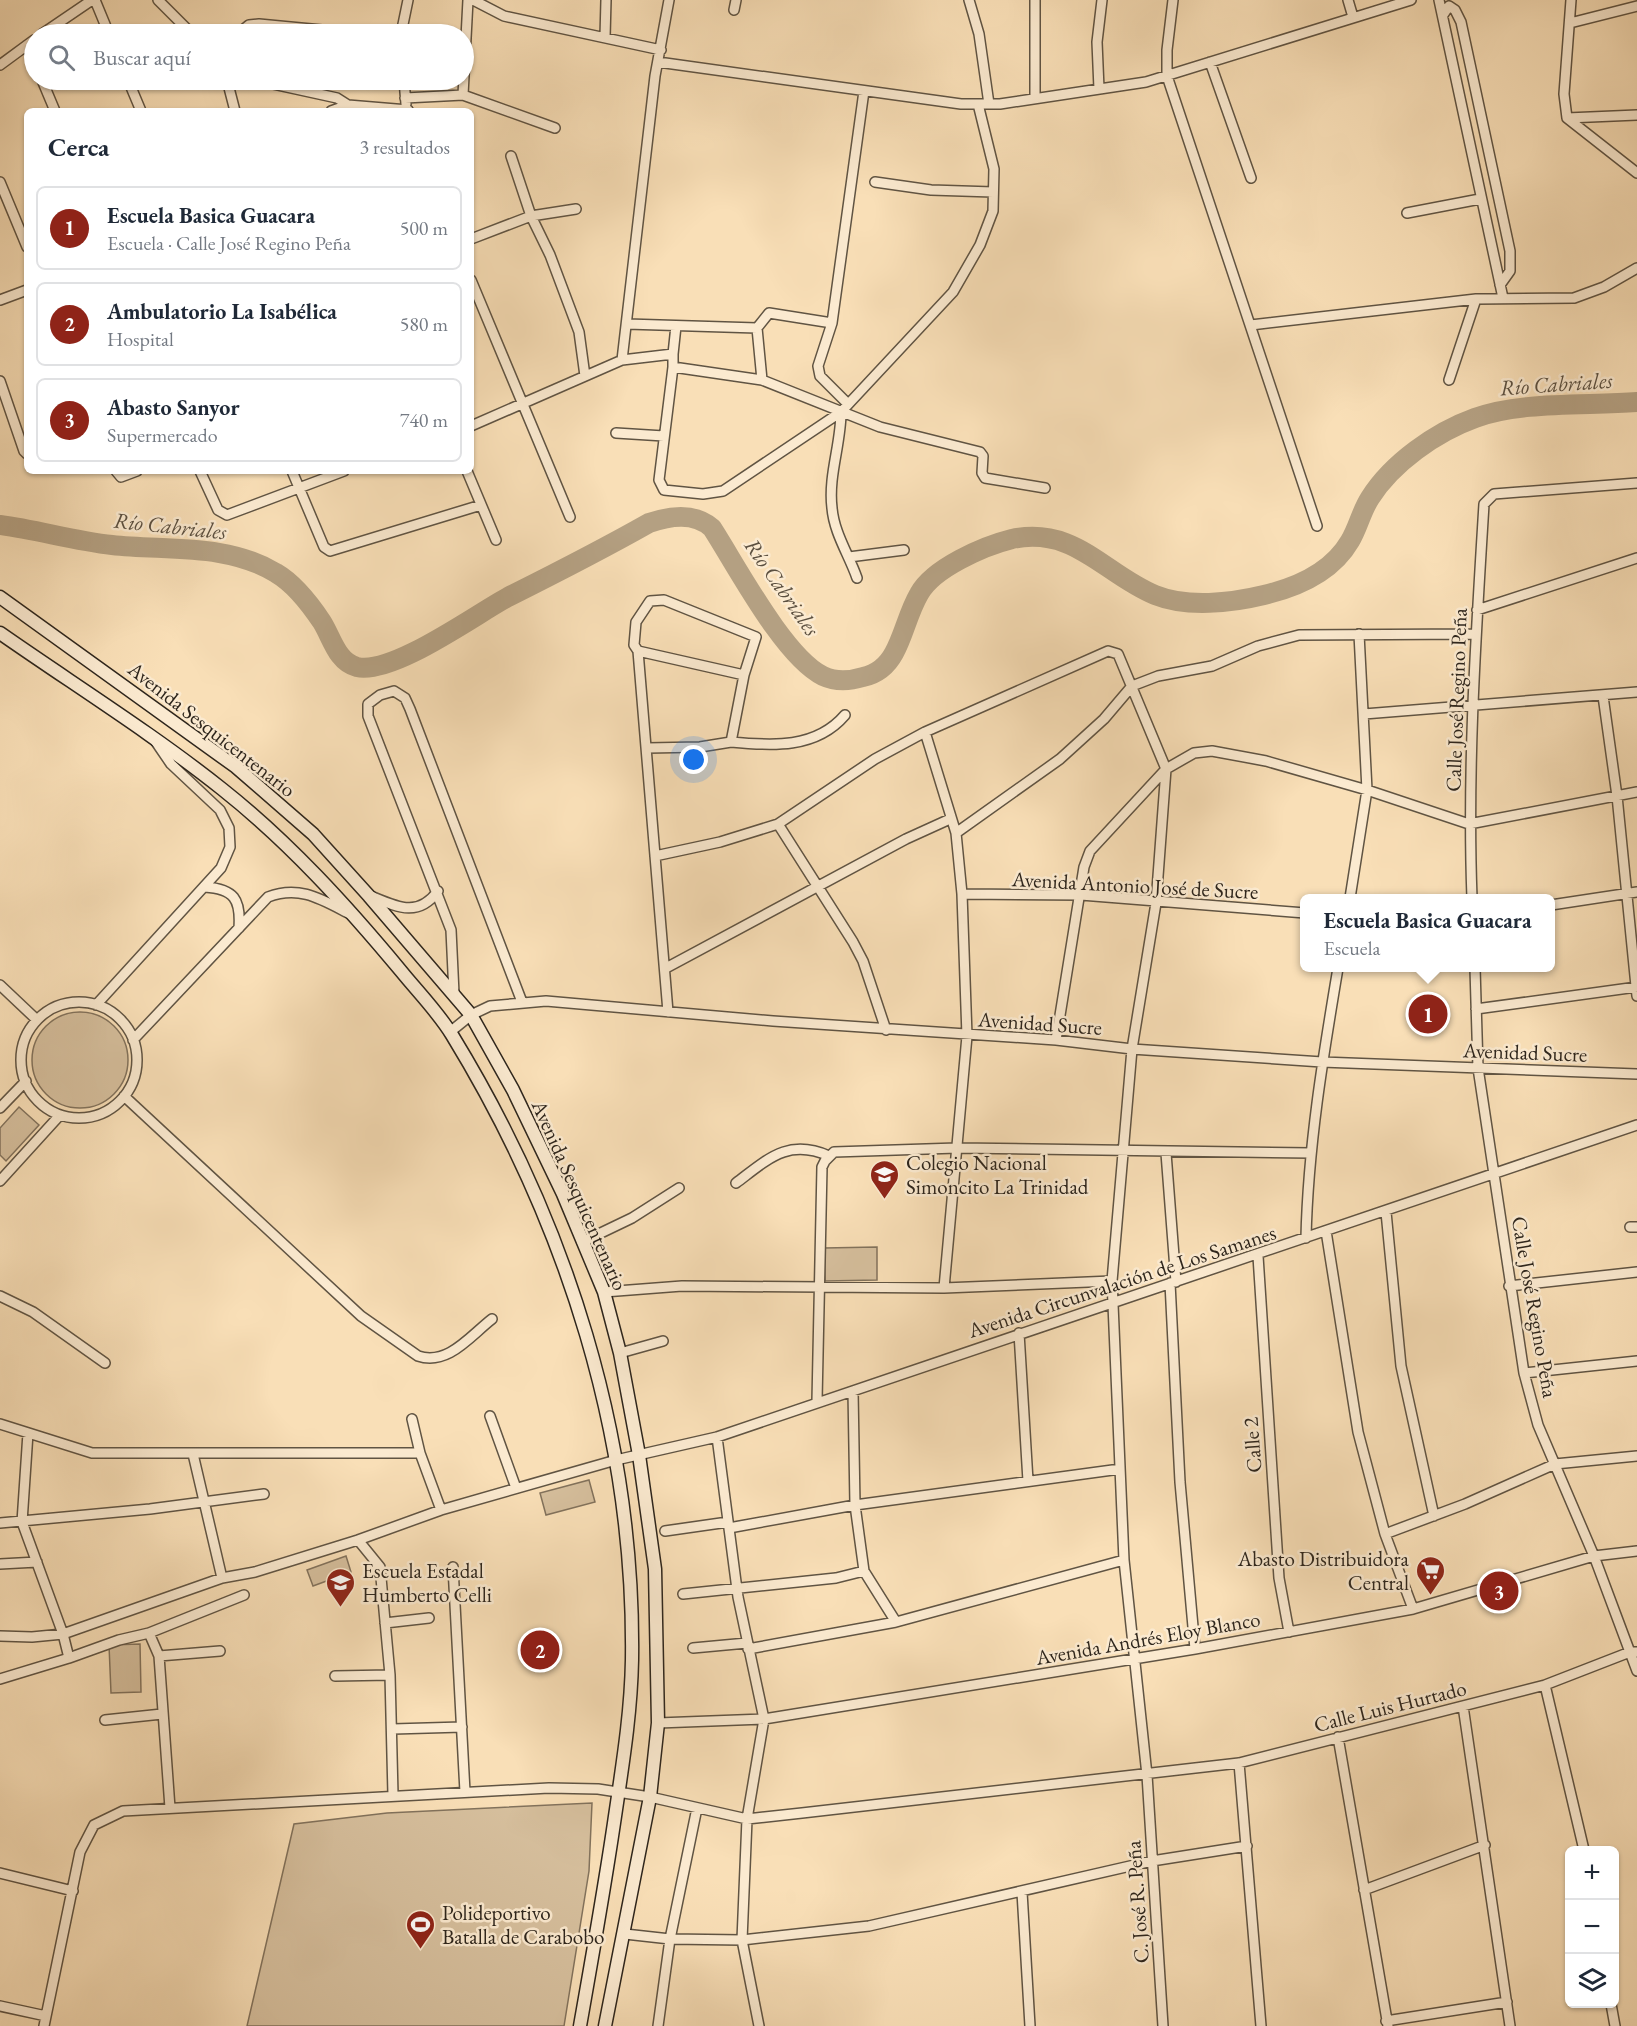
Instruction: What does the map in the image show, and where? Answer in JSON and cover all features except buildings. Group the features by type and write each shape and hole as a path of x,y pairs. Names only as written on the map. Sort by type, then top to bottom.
{"main road":[{"name":"Avenida Sesquicentenario","path":"0,597 236,767 313,834 471,1016 513,1090 563,1194 604,1292 620,1353 639,1455 655,1569 658,1723 650,1797 625,1934 605,2026"},
{"name":"Avenida Sesquicentenario","path":"0,633 222,789 298,858 357,918 450,1032 545,1215 585,1324 600,1375 616,1460 630,1572 632,1658 629,1731 580,2026"}],"street":[{"path":"57,24 94,0 105,24"},
{"path":"158,0 182,24"},
{"path":"403,24 408,0"},
{"path":"468,24 470,0 504,16 661,50"},
{"path":"605,37 606,0"},
{"path":"622,360 658,62 669,0"},
{"path":"734,10 736,0"},
{"path":"676,326 658,480 664,490 703,494 723,491 845,408 953,292 980,245 993,211 994,169 984,104 979,34 969,0"},
{"path":"1035,0 1035,99"},
{"path":"1099,89 1097,42 1102,0"},
{"path":"1173,0 1167,50 1167,76 1317,526"},
{"path":"1348,0 1353,17"},
{"path":"658,62 864,92 984,104 1035,99 1167,76 1411,0"},
{"path":"1439,0 1503,298"},
{"path":"1571,0 1563,94 1567,118 1637,173"},
{"path":"1443,15 1449,6 1455,10 1461,22 1493,164 1510,251 1510,271 1500,285"},
{"path":"1570,23 1637,6"},
{"path":"0,65 24,47"},
{"path":"1210,62 1251,178"},
{"path":"46,90 54,108"},
{"path":"132,90 140,108"},
{"path":"230,90 234,108"},
{"path":"301,90 337,98 348,105"},
{"path":"405,90 407,108"},
{"path":"463,90 463,95"},
{"path":"857,578 839,536 832,510 831,491 845,408 818,371 832,323 864,92"},
{"path":"405,98 463,95 555,129"},
{"path":"340,108 348,105 378,108"},
{"path":"1567,118 1637,115"},
{"path":"511,156 531,216 550,255 579,332 585,376"},
{"path":"0,182 23,226"},
{"path":"875,182 931,190 993,192"},
{"path":"1407,213 1480,199"},
{"path":"474,238 531,216 576,209"},
{"path":"1251,326 1476,299 1574,298 1604,287 1637,267"},
{"path":"474,287 525,404 570,518"},
{"path":"0,300 24,291"},
{"path":"1449,380 1476,299"},
{"path":"762,380 757,328 769,313 832,323"},
{"path":"627,324 757,328"},
{"path":"474,425 622,360 673,354"},
{"path":"673,367 762,380 845,408 880,427 980,452 983,456 982,473 985,478 1045,488"},
{"path":"0,381 24,451"},
{"path":"616,433 664,436"},
{"path":"201,474 218,510 227,515 336,474"},
{"path":"293,474 324,547 330,551 481,505"},
{"path":"468,474 496,540"},
{"name":"Calle José Regino Peña","path":"1472,894 1469,824 1475,634 1484,504 1494,494 1637,483"},
{"path":"849,557 904,550"},
{"path":"1477,610 1637,558"},
{"path":"668,1012 648,748 638,651 634,645 636,622 650,601 664,600 755,636 744,675 732,742"},
{"path":"1351,894 1367,790 1359,634"},
{"path":"956,833 1060,759 1104,719 1132,686 1158,676 1212,666 1258,646 1299,635 1475,634"},
{"path":"638,651 744,675"},
{"path":"655,856 720,842 778,824 875,759 925,732 1108,651 1118,654 1166,769"},
{"path":"454,994 451,930 438,891 368,716 368,704 380,695 394,691 405,698 522,1002"},
{"path":"1364,714 1637,692"},
{"path":"1476,1010 1637,990 1632,893 1603,696"},
{"path":"648,748 700,747 732,742 772,746 792,743 813,738 836,726 845,715"},
{"path":"925,732 956,833 962,894 967,1036 944,1288"},
{"path":"96,1005 205,887 220,868 230,847 230,828 220,810 171,764 156,742"},
{"path":"1056,1040 1084,867 1090,851 1166,769 1194,753 1229,752 1367,790 1469,824 1637,792"},
{"name":"C. José R. Peña","path":"1163,2026 1147,1775 1124,1560 1112,1281 1132,1049 1156,903 1166,769"},
{"path":"666,968 906,838 950,819"},
{"path":"778,824 863,961 886,1030"},
{"path":"205,887 229,892 237,900 240,912 239,928"},
{"path":"133,1040 268,897 284,891 303,891 357,918"},
{"path":"369,896 400,909 412,909 431,900 438,891"},
{"path":"1555,904 1632,893"},
{"name":"Avenida Antonio José de Sucre","path":"962,894 1081,895 1156,903 1300,913"},
{"path":"1306,1238 1311,1153 1322,1062 1337,972"},
{"name":"Calle José Regino Peña","path":"1475,972 1478,1068 1495,1172 1509,1286 1524,1373 1538,1425 1634,1652 1637,1671"},
{"path":"0,985 38,1020"},
{"name":"Avenidad Sucre","path":"450,1032 471,1016 490,1006 546,1001 886,1030 1056,1040 1132,1049 1322,1062 1637,1074"},
{"path":"70,1002 96,1005 107,1008 122,1020 133,1040 137,1054 136,1073 124,1096 115,1106 98,1115 79,1118 60,1115 43,1106 30,1091 22,1054 27,1036 38,1020 52,1008 70,1002"},
{"path":"0,1108 26,1081"},
{"path":"124,1096 361,1316 418,1356 426,1359 445,1357 492,1319"},
{"path":"0,1181 60,1115"},
{"name":"Avenida Circunvalación de Los Samanes","path":"0,1636 32,1637 63,1634 222,1578 255,1572 358,1540 441,1510 616,1460 717,1437 1019,1333 1258,1256 1495,1172 1637,1125"},
{"path":"736,1183 772,1156 793,1148 812,1149 829,1156 845,1151 957,1148 1166,1153 1311,1153"},
{"path":"1166,1153 1180,1482 1195,1649"},
{"path":"817,1401 822,1167 829,1156"},
{"path":"582,1242 632,1218 679,1188"},
{"path":"1386,1212 1401,1366 1434,1516"},
{"path":"1326,1231 1358,1432 1385,1534 1413,1609"},
{"name":"Calle 2","path":"1258,1256 1279,1578 1289,1632"},
{"path":"1509,1286 1637,1272"},
{"path":"604,1292 682,1286 944,1288 1112,1281"},
{"path":"0,1296 33,1312 105,1364"},
{"path":"1019,1333 1028,1480"},
{"path":"620,1353 663,1341"},
{"path":"1524,1373 1637,1361"},
{"path":"853,1391 855,1505 864,1571 896,1622"},
{"path":"490,1416 516,1488"},
{"path":"412,1419 420,1453 441,1510"},
{"path":"0,1424 92,1453 420,1453"},
{"path":"27,1432 22,1522 63,1634 69,1658"},
{"path":"717,1437 736,1587 764,1719 747,1819 742,1940 759,2026"},
{"path":"193,1454 222,1578"},
{"path":"1385,1534 1434,1516 1555,1464 1637,1456"},
{"path":"665,1531 728,1525 1028,1480 1120,1469"},
{"path":"0,1523 264,1494"},
{"path":"358,1540 378,1562 390,1675 393,1795"},
{"name":"Avenida Andrés Eloy Blanco","path":"658,1723 764,1719 1134,1660 1413,1609 1594,1556 1637,1551"},
{"path":"693,1648 747,1646 896,1622 1124,1560"},
{"path":"0,1564 37,1562"},
{"path":"453,1567 465,1792"},
{"path":"683,1594 836,1578 864,1571"},
{"path":"0,1679 119,1640 149,1633 244,1596"},
{"path":"385,1623 429,1618"},
{"path":"149,1633 159,1656 170,1808"},
{"path":"159,1656 220,1651"},
{"name":"Calle Luis Hurtado","path":"45,2021 80,1852 94,1825 123,1810 549,1788 650,1797 747,1819 1239,1763 1545,1685 1634,1652"},
{"path":"335,1676 390,1675"},
{"path":"1545,1685 1583,1846"},
{"path":"1463,1706 1510,2026"},
{"path":"105,1720 162,1714"},
{"path":"393,1729 462,1727"},
{"path":"1338,1737 1387,2023 1507,2002"},
{"path":"1239,1763 1261,2026"},
{"path":"657,2026 670,1939 697,1808"},
{"path":"1364,1890 1485,1845"},
{"path":"625,1934 670,1939 742,1940 869,1926 1022,1893 1152,1861 1247,1846"},
{"path":"0,1873 73,1891"},
{"path":"1022,1893 1030,2026"},
{"path":"0,2006 45,2021"},
{"path":"1612,2008 1615,2026"}],"shaded area":[{"path":"80,1012 98,1016 114,1026 124,1042 128,1060 124,1078 114,1094 98,1104 80,1108 62,1104 46,1094 36,1078 32,1060 36,1042 46,1026 62,1016"},
{"path":"19,1107 39,1125 6,1161 0,1155 0,1128"},
{"path":"877,1247 877,1280 825,1281 824,1248"},
{"path":"589,1480 595,1502 546,1515 540,1493"},
{"path":"346,1556 351,1572 313,1586 307,1570"},
{"path":"140,1644 141,1692 111,1693 109,1645"},
{"name":"Polideportivo Batalla de Carabobo","path":"592,1803 589,1871 564,2026 247,2026 294,1824 387,1813"}],"waterway":[{"name":"Río Cabriales","path":"0,525 112,545 217,553 257,563 276,573 302,595 322,622 344,660 357,667 373,667 412,653 508,597 649,523 673,517 698,519 712,528 762,609 793,650 808,666 823,676 848,680 873,674 888,662 919,594 926,584 960,559 1001,542 1034,537 1054,539 1088,554 1155,595 1181,602 1209,603 1264,595 1301,583 1324,570 1334,561 1350,541 1367,503 1379,485 1416,450 1445,431 1475,418 1512,409 1637,402"}],"place":[{"name":"Escuela Basica Guacara","path":"1428,1014"},
{"name":"Colegio Nacional Simoncito La Trinidad","path":"885,1200"},
{"name":"Abasto Sanyor","path":"1499,1591"},
{"name":"Abasto Distribuidora Central","path":"1430,1596"},
{"name":"Escuela Estadal Humberto Celli","path":"341,1608"},
{"name":"Ambulatorio La Isabélica","path":"540,1650"},
{"name":"Polideportivo Batalla de Carabobo","path":"421,1950"}]}
